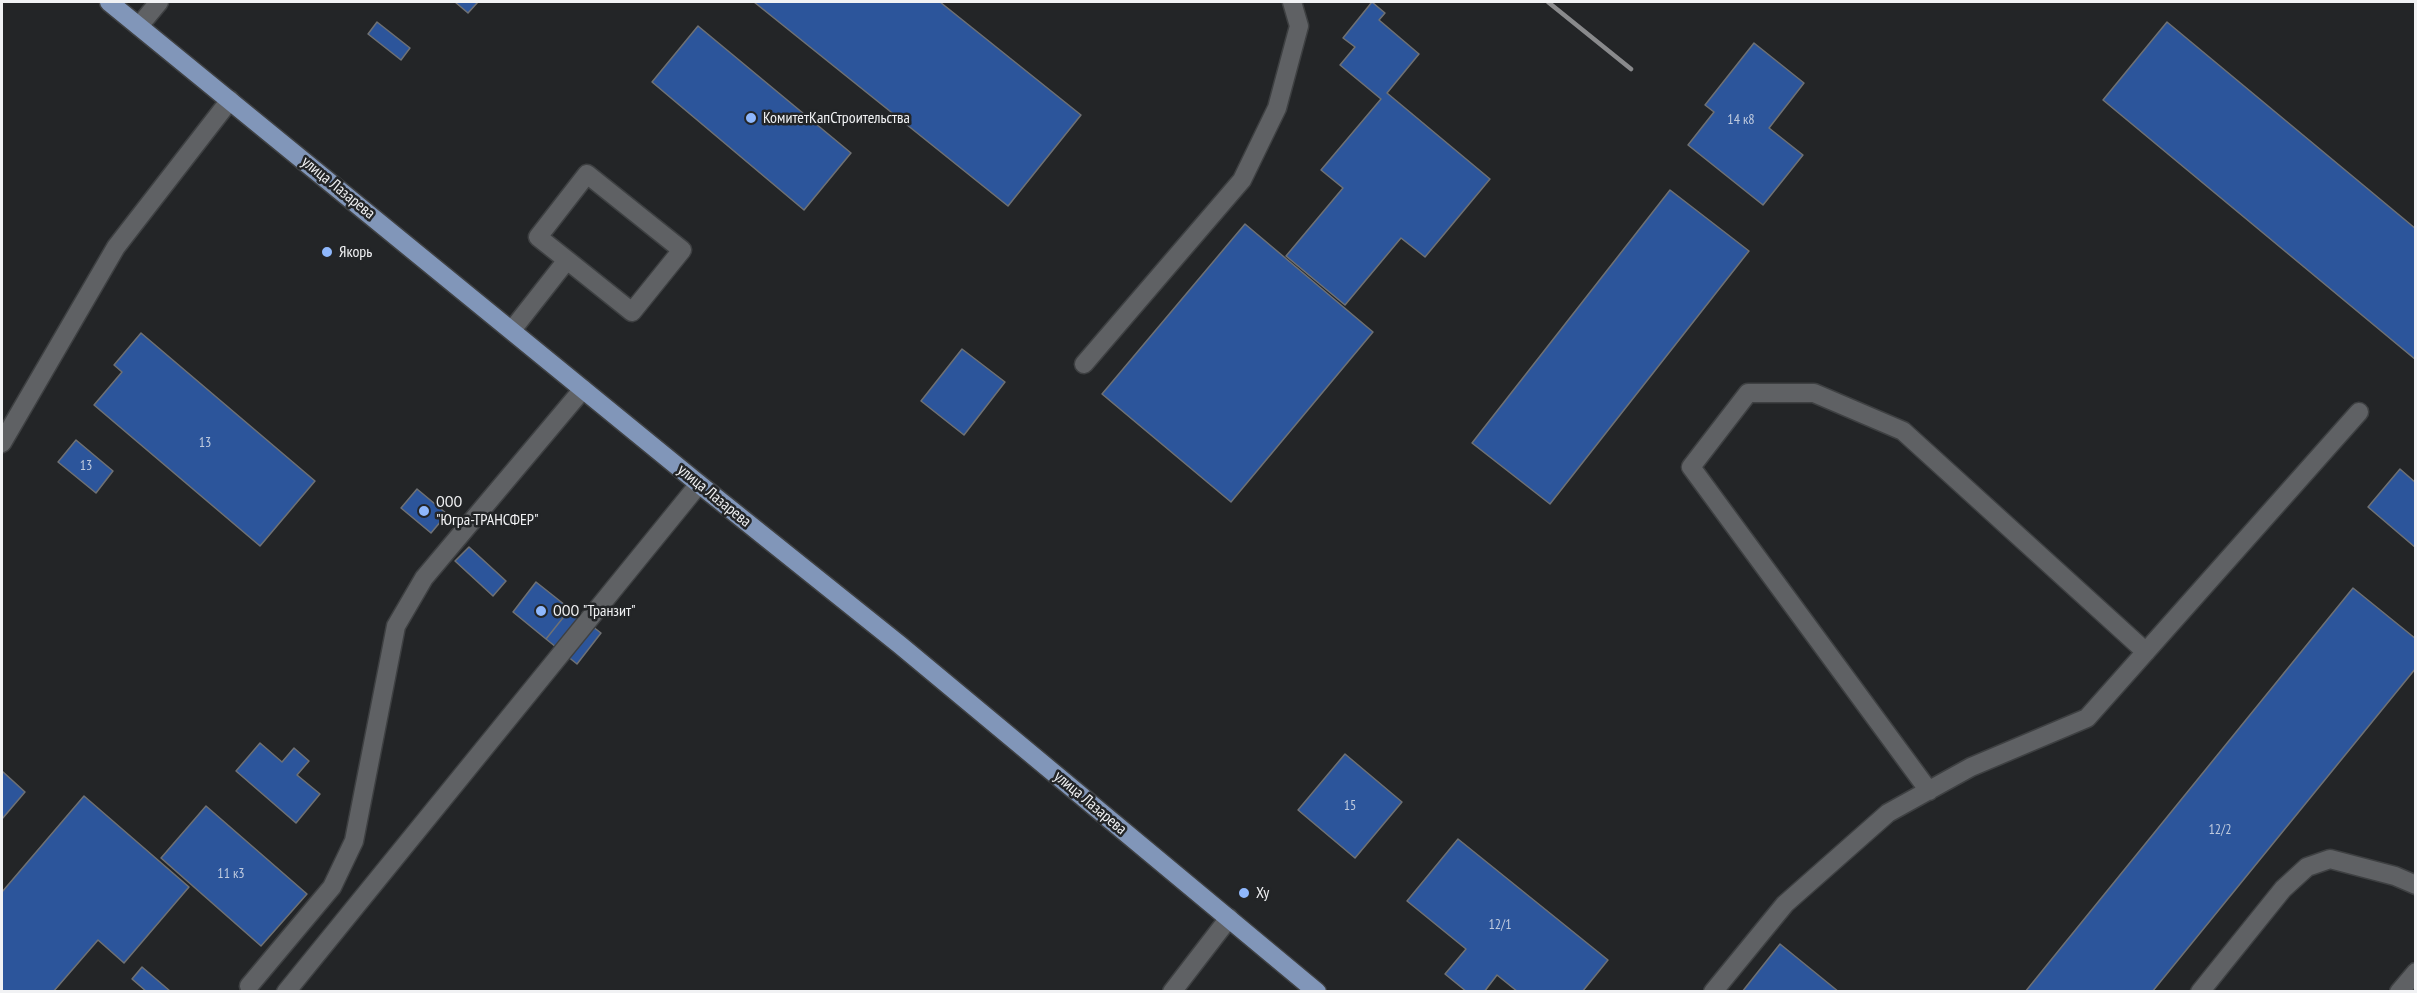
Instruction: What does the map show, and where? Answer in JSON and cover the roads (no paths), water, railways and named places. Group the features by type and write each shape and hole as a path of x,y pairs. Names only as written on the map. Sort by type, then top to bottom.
{"main road":[{"name":"улица Лазарева","path":"109,2 699,484 900,645 1317,992"}],"lane":[{"path":"139,26 159,2"},
{"path":"1084,364 1242,180 1277,108 1299,26 1292,2"},
{"path":"2,443 116,247 230,100"},
{"path":"587,174 682,250 632,312 567,260 538,237 587,174"},
{"path":"512,330 567,260"},
{"path":"249,986 332,886 354,841 396,626 404,610 424,578 584,389"},
{"path":"1929,791 1691,467 1748,393 1814,393 1903,431 2146,652"},
{"path":"1713,992 1785,904 1888,813 1971,767 2087,718 2359,412"},
{"path":"286,992 699,484"},
{"path":"2200,992 2283,889 2307,867 2330,859 2396,876 2415,885"},
{"path":"1172,992 1229,918"},
{"path":"2399,992 2415,979"}],"railway":[{"path":"1548,2 1631,69"}],"place":[{"name":"КомитетКапСтроительства","path":"751,118"},
{"name":"Якорь","path":"327,252"},
{"name":"ООО \"Югра-ТРАНСФЕР\"","path":"424,511"},
{"name":"ООО \"Транзит\"","path":"541,611"},
{"name":"Xy","path":"1244,893"}]}
